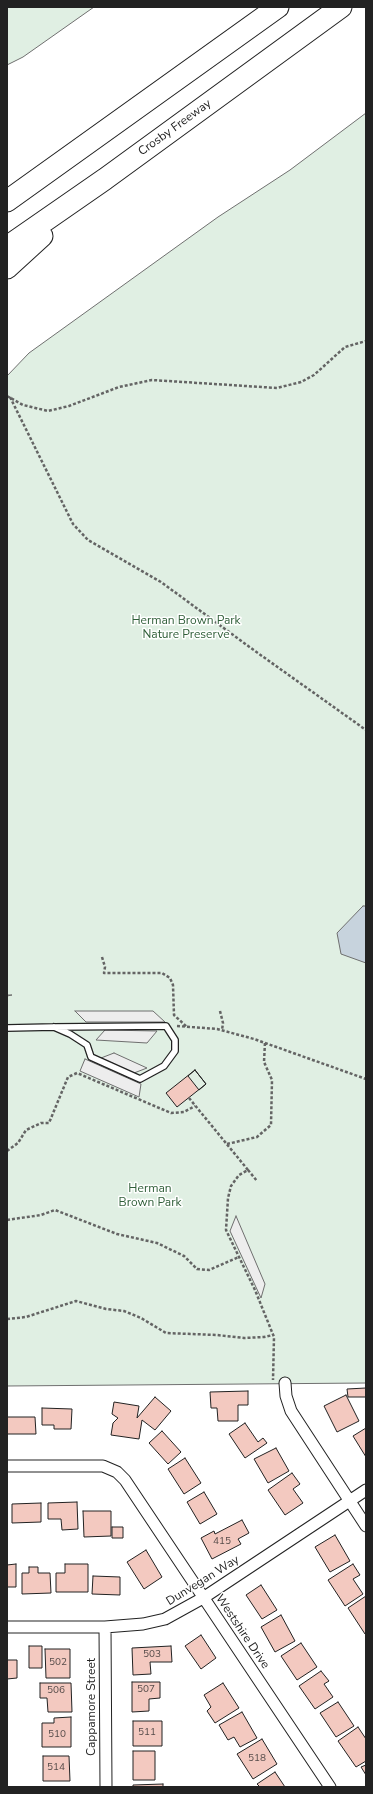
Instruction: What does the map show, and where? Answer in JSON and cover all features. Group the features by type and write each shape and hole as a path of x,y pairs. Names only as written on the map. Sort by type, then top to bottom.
{"highway":[{"path":"7,201 278,7"},
{"name":"Crosby Freeway","path":"7,247 105,179 341,7"},
{"path":"7,192 61,163"},
{"path":"7,268 105,179"}],"street":[{"path":"285,1383 286,1396 291,1411 366,1526"},
{"name":"Westshire Drive","path":"7,1466 103,1466 117,1472 126,1480 330,1787"},
{"name":"Dunvegan Way","path":"7,1627 105,1627 143,1624 165,1619 204,1598 348,1500 366,1490"},
{"name":"Cappamore Street","path":"105,1627 106,1787"}],"lane":[{"path":"7,1028 54,1027 166,1026 175,1040 175,1051 164,1066 140,1080 91,1057 87,1045 70,1034 54,1027"}],"path":[{"path":"8,397 23,405 48,411 69,406 119,387 152,380 278,388 301,382 314,375 345,347 366,341"},
{"path":"8,397 73,524 88,540 161,582 366,730"},
{"path":"102,957 105,967 104,973 162,973 170,978 173,986 174,1015 187,1027"},
{"path":"220,1011 223,1023 222,1030"},
{"path":"166,1026 222,1030 265,1042 366,1079"},
{"path":"227,1144 257,1137 272,1125 272,1080 264,1062 265,1042"},
{"path":"7,1151 18,1143 26,1130 41,1123 49,1123 68,1077 77,1073 171,1113 184,1112 195,1106"},
{"path":"189,1098 257,1181"},
{"path":"248,1170 239,1175 231,1186 228,1198 226,1230 273,1335 273,1384 285,1383"},
{"path":"7,1220 55,1210 117,1234 157,1243 184,1256 197,1269 209,1270 239,1257"},
{"path":"7,1320 26,1317 76,1301 124,1311 141,1318 166,1333 217,1335 244,1338 264,1338 273,1335"}],"green space":[{"path":"7,7 94,7 23,57 7,65"},
{"name":"Herman Brown Park Nature Preserve","path":"366,113 366,1383 7,1386 7,996 12,995 7,995 7,376 29,353 218,217 290,170"}],"shaded area":[{"path":"363,906 366,906 366,963 341,954 337,933"},
{"path":"75,1011 153,1011 165,1022 86,1022"},
{"path":"105,1030 157,1031 147,1043 96,1040"},
{"path":"114,1053 147,1068 134,1073 101,1058"},
{"path":"85,1059 141,1084 139,1097 80,1071"},
{"path":"236,1216 265,1284 261,1298 230,1231"}],"building":[{"path":"195,1070 206,1084 177,1107 166,1093"},
{"path":"195,1070 206,1084 199,1090 188,1076"},
{"path":"366,1388 366,1397 348,1397 347,1389"},
{"path":"248,1391 248,1405 238,1405 238,1421 218,1421 217,1408 211,1408 210,1392"},
{"path":"346,1395 359,1421 337,1432 324,1406"},
{"path":"155,1397 171,1411 155,1430 142,1420 139,1439 111,1435 113,1423 118,1418 112,1414 114,1402 139,1406 137,1418"},
{"path":"42,1408 72,1409 71,1429 54,1429 54,1425 42,1425"},
{"path":"7,1417 35,1417 36,1434 7,1434"},
{"path":"245,1423 258,1442 263,1438 267,1443 245,1458 229,1434"},
{"path":"366,1428 366,1457 353,1436"},
{"path":"162,1431 181,1452 168,1464 149,1443"},
{"path":"276,1448 289,1471 268,1483 254,1459"},
{"path":"185,1458 201,1483 184,1494 168,1469"},
{"path":"292,1473 300,1484 293,1489 303,1503 285,1515 268,1490"},
{"path":"204,1492 217,1514 200,1524 187,1502"},
{"path":"77,1502 78,1529 62,1530 61,1519 48,1519 48,1503"},
{"path":"41,1503 41,1522 12,1523 12,1504"},
{"path":"83,1511 111,1511 111,1536 84,1537"},
{"path":"242,1520 249,1533 238,1539 241,1544 212,1559 201,1538 214,1531 215,1534"},
{"path":"112,1527 123,1527 123,1538 112,1538"},
{"path":"335,1535 350,1561 330,1572 315,1547"},
{"path":"146,1550 162,1577 144,1589 127,1562"},
{"path":"16,1564 16,1587 7,1587 7,1565"},
{"path":"65,1564 88,1564 88,1592 56,1592 56,1573 65,1573"},
{"path":"353,1564 360,1575 353,1579 363,1594 345,1606 328,1580"},
{"path":"29,1567 38,1567 38,1573 50,1573 51,1593 22,1594 22,1573 29,1573"},
{"path":"93,1576 120,1577 120,1595 92,1594"},
{"path":"261,1585 277,1610 262,1619 246,1595"},
{"path":"366,1596 366,1633 365,1634 348,1608"},
{"path":"281,1615 295,1641 275,1652 261,1627"},
{"path":"201,1635 216,1658 201,1669 185,1646"},
{"path":"301,1643 317,1667 297,1680 281,1656"},
{"path":"29,1646 42,1646 42,1668 29,1668"},
{"path":"171,1646 172,1662 150,1662 151,1674 133,1675 132,1648"},
{"path":"45,1649 70,1649 70,1678 46,1678"},
{"path":"7,1660 17,1660 17,1678 7,1679"},
{"path":"321,1671 329,1681 324,1684 333,1697 315,1709 299,1686"},
{"path":"132,1682 160,1682 160,1698 149,1699 149,1711 132,1712"},
{"path":"40,1683 71,1683 72,1712 48,1712 47,1698 40,1698"},
{"path":"223,1683 239,1708 215,1723 207,1711 211,1707 204,1695"},
{"path":"338,1702 354,1726 336,1737 320,1713"},
{"path":"242,1712 257,1738 240,1747 234,1737 228,1740 219,1725"},
{"path":"71,1717 71,1747 42,1747 42,1723 54,1723 54,1718"},
{"path":"133,1721 162,1721 162,1746 133,1746"},
{"path":"358,1727 366,1739 366,1761 356,1767 338,1741"},
{"path":"262,1739 277,1764 253,1779 237,1754"},
{"path":"133,1751 155,1751 155,1780 133,1780"},
{"path":"43,1756 69,1756 70,1781 43,1781"},
{"path":"366,1765 366,1775 361,1767"},
{"path":"275,1772 285,1787 260,1787 257,1784"},
{"path":"163,1784 163,1787 133,1787 133,1785"}],"park label":[{"name":"Herman Brown Park","path":"150,1196"}]}
